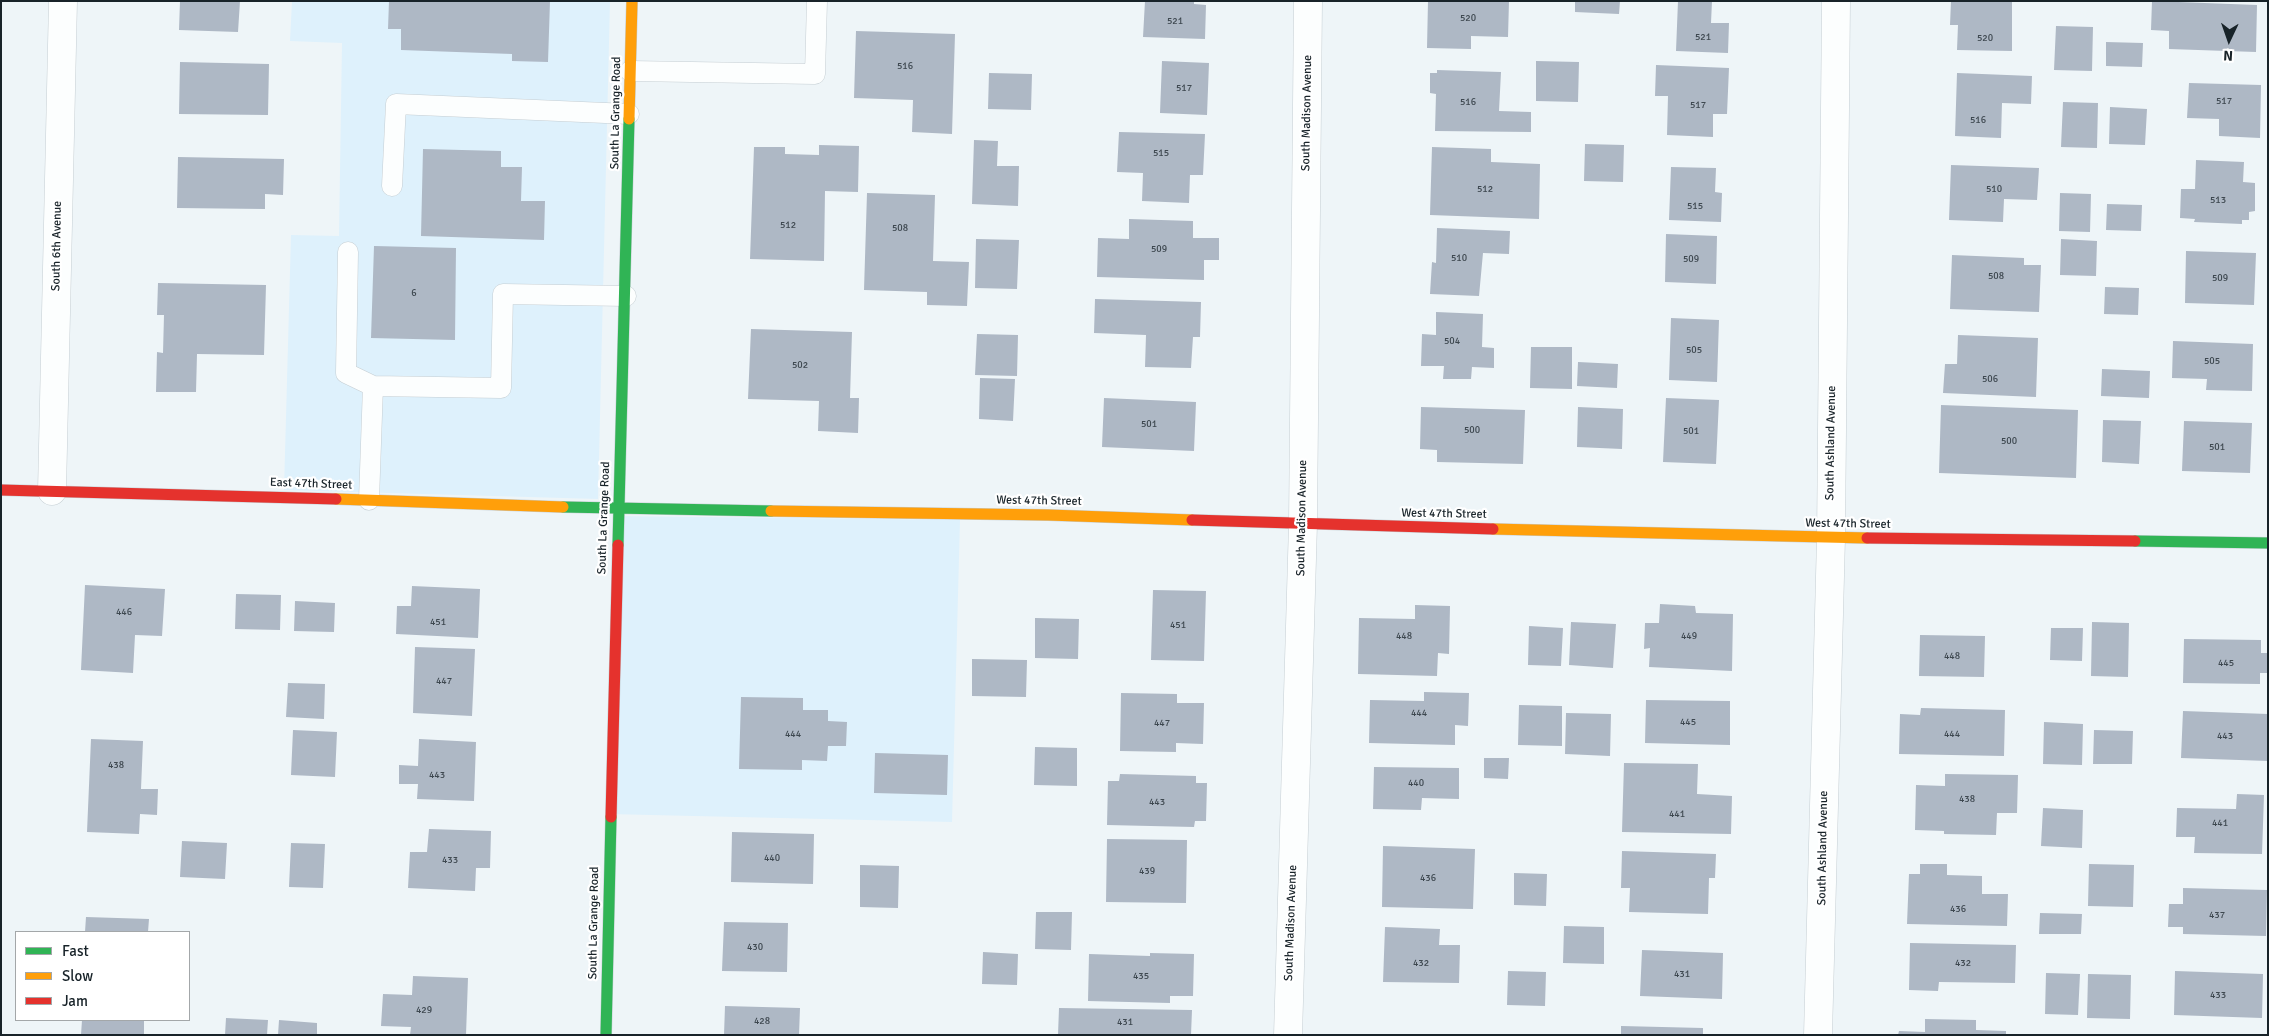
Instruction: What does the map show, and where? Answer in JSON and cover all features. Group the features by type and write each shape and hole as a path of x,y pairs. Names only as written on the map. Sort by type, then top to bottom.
{"main road":[{"name":"South La Grange Road","path":"606,1035 632,1"},
{"name":"East 47th Street","path":"1,490 619,509"},
{"name":"West 47th Street","path":"619,509 1048,515 1303,524 1831,538 2268,543"}],"street":[{"name":"South 6th Avenue","path":"52,491 63,1"},
{"name":"South Madison Avenue","path":"1288,1035 1303,524 1308,1"},
{"name":"South Ashland Avenue","path":"1818,1035 1831,538 1836,1"}],"lane":[{"path":"630,71 815,74 817,1"},
{"path":"392,186 396,104 629,114"},
{"path":"348,252 346,373 373,386 501,388 503,294 626,296"},
{"path":"370,500 373,386"}],"shaded area":[{"path":"292,1 610,1 598,499 284,490 291,235 339,236 342,43 290,41"},
{"path":"613,516 960,520 952,822 608,814"}],"building":[{"path":"180,1 240,1 238,32 179,30"},
{"path":"389,1 550,1 548,62 512,61 512,54 401,50 401,29 388,29"},
{"path":"1145,1 1194,1 1194,4 1206,5 1205,39 1143,37"},
{"path":"1428,1 1509,1 1508,37 1471,36 1471,49 1427,48"},
{"path":"1575,1 1620,1 1619,14 1575,12"},
{"path":"1678,1 1712,1 1711,23 1729,23 1728,53 1676,51"},
{"path":"1951,1 2012,1 2012,51 1957,50 1958,25 1950,25"},
{"path":"2152,1 2257,5 2256,52 2169,49 2169,31 2151,30"},
{"path":"2056,26 2093,27 2092,71 2054,70"},
{"path":"856,31 955,34 952,134 912,132 913,100 854,98"},
{"path":"2106,42 2143,43 2142,67 2106,66"},
{"path":"1162,61 1209,63 1207,115 1160,113"},
{"path":"1536,61 1579,62 1578,102 1536,101"},
{"path":"180,62 269,64 268,115 179,114"},
{"path":"1656,65 1729,68 1727,114 1713,114 1713,137 1667,135 1668,96 1655,96"},
{"path":"1437,70 1501,72 1499,111 1531,112 1531,132 1435,131 1436,94 1430,93 1430,73 1437,73"},
{"path":"989,73 1032,74 1031,110 988,109"},
{"path":"1957,73 2032,76 2031,104 2002,103 2001,138 1955,136"},
{"path":"2189,83 2261,85 2260,138 2219,136 2219,119 2187,118"},
{"path":"2063,102 2098,103 2097,148 2061,147"},
{"path":"2110,107 2147,109 2145,145 2109,144"},
{"path":"1119,132 1205,134 1203,175 1190,175 1189,203 1142,201 1143,173 1117,172"},
{"path":"974,140 998,141 997,166 1019,166 1018,206 972,204"},
{"path":"1585,144 1624,145 1623,182 1584,181"},
{"path":"819,145 859,146 858,192 825,191 824,261 750,259 754,147 785,147 785,154 819,155"},
{"path":"1432,147 1491,149 1491,162 1540,164 1539,219 1430,215"},
{"path":"423,149 501,151 501,167 522,167 521,201 545,201 544,240 421,236"},
{"path":"178,157 284,159 283,195 265,194 265,209 177,208"},
{"path":"2196,160 2244,162 2243,182 2255,183 2255,211 2249,212 2249,220 2242,220 2242,224 2194,222 2195,219 2180,218 2181,189 2195,189"},
{"path":"1951,165 2039,168 2037,200 2004,199 2003,222 1949,220"},
{"path":"1671,167 1716,168 1715,192 1722,193 1721,222 1669,220"},
{"path":"867,193 935,195 933,261 969,262 967,306 927,305 927,292 864,290"},
{"path":"2060,193 2091,194 2090,232 2059,231"},
{"path":"2107,204 2142,205 2141,231 2106,230"},
{"path":"1129,219 1193,221 1193,238 1219,238 1219,260 1204,260 1204,280 1097,277 1098,238 1129,239"},
{"path":"1437,228 1510,231 1509,254 1483,253 1479,296 1430,294 1432,262 1436,263"},
{"path":"1666,234 1717,236 1716,284 1665,282"},
{"path":"976,239 1019,240 1017,289 975,288"},
{"path":"2061,239 2097,241 2096,276 2060,275"},
{"path":"374,246 456,248 455,340 371,338"},
{"path":"2186,251 2256,253 2254,305 2185,303"},
{"path":"1952,255 2024,258 2024,265 2041,265 2039,312 1950,309"},
{"path":"158,283 266,285 264,355 197,354 196,392 156,392 157,352 163,353 164,315 157,315"},
{"path":"2105,287 2139,288 2138,315 2104,314"},
{"path":"1095,299 1201,302 1200,337 1193,337 1191,368 1145,367 1146,335 1094,333"},
{"path":"1436,312 1483,314 1482,347 1494,348 1494,368 1472,367 1471,379 1443,379 1444,366 1421,366 1422,334 1436,335"},
{"path":"1671,318 1719,320 1717,382 1669,380"},
{"path":"751,329 852,332 850,398 859,398 858,433 818,431 819,401 748,399"},
{"path":"977,334 1018,335 1017,376 975,375"},
{"path":"1958,335 2038,338 2036,397 1943,393 1945,364 1957,364"},
{"path":"2173,341 2253,344 2252,391 2206,390 2207,379 2172,378"},
{"path":"1531,347 1572,347 1572,389 1530,388"},
{"path":"1578,362 1618,364 1617,388 1577,386"},
{"path":"2102,369 2150,371 2149,398 2101,396"},
{"path":"980,378 1015,379 1013,421 979,419"},
{"path":"1104,398 1196,402 1194,451 1102,447"},
{"path":"1666,398 1719,400 1716,464 1663,462"},
{"path":"1941,405 2078,410 2076,478 1939,473"},
{"path":"1421,407 1525,410 1523,464 1437,462 1437,450 1420,449"},
{"path":"1578,407 1623,409 1622,449 1577,447"},
{"path":"2103,420 2141,421 2139,464 2102,462"},
{"path":"2184,421 2252,423 2250,473 2182,471"},
{"path":"85,585 165,589 162,636 135,635 133,673 81,670"},
{"path":"412,586 480,589 478,638 396,634 397,606 411,606"},
{"path":"1153,590 1206,591 1204,661 1151,660"},
{"path":"236,594 281,595 280,630 235,629"},
{"path":"295,601 335,603 334,632 294,631"},
{"path":"1660,604 1695,606 1696,613 1733,614 1732,671 1649,667 1650,648 1644,649 1645,623 1659,623"},
{"path":"1415,605 1450,606 1449,654 1438,653 1437,676 1358,674 1359,618 1415,619"},
{"path":"1035,618 1079,619 1078,659 1035,658"},
{"path":"1571,622 1616,624 1613,668 1569,665"},
{"path":"2092,622 2129,623 2128,677 2091,676"},
{"path":"1529,626 1563,628 1561,666 1528,665"},
{"path":"2051,628 2083,628 2082,661 2050,660"},
{"path":"1920,635 1985,636 1984,677 1919,676"},
{"path":"2184,639 2261,640 2261,653 2268,653 2268,673 2260,673 2260,684 2183,683"},
{"path":"415,647 475,649 472,716 413,713"},
{"path":"972,659 1027,660 1026,697 972,696"},
{"path":"288,683 325,684 324,719 286,717"},
{"path":"1424,692 1469,693 1468,726 1455,725 1455,745 1369,743 1370,700 1424,701"},
{"path":"1121,693 1177,694 1177,703 1204,703 1203,744 1176,743 1176,752 1120,751"},
{"path":"741,697 803,698 803,710 828,710 828,721 847,722 846,746 828,746 827,761 802,760 802,770 739,769"},
{"path":"1646,700 1730,701 1730,745 1645,743"},
{"path":"1519,705 1562,706 1562,746 1518,745"},
{"path":"1921,708 2005,710 2004,756 1899,754 1900,714 1920,715"},
{"path":"2183,711 2268,714 2268,761 2181,758"},
{"path":"1566,713 1611,714 1610,756 1565,754"},
{"path":"2044,722 2083,724 2082,765 2043,764"},
{"path":"293,730 337,732 335,777 291,775"},
{"path":"2094,730 2133,731 2132,764 2093,764"},
{"path":"91,739 143,741 141,789 158,789 157,815 140,814 139,834 87,832"},
{"path":"419,739 476,742 474,801 417,799 418,784 399,784 399,765 418,766"},
{"path":"1035,747 1077,748 1077,786 1034,785"},
{"path":"875,753 948,755 947,795 874,793"},
{"path":"1484,758 1509,758 1508,779 1484,778"},
{"path":"1624,763 1698,764 1697,794 1732,796 1731,834 1622,832"},
{"path":"1374,767 1459,768 1459,799 1422,798 1421,810 1373,809"},
{"path":"1120,774 1196,776 1196,783 1207,783 1206,821 1195,821 1194,827 1107,825 1108,781 1119,781"},
{"path":"1945,774 2018,775 2017,813 1997,813 1996,835 1944,834 1944,831 1915,830 1916,785 1945,786"},
{"path":"2237,794 2264,795 2262,854 2194,853 2195,837 2176,837 2177,808 2236,809"},
{"path":"2043,808 2083,810 2082,848 2041,846"},
{"path":"429,829 491,831 490,868 476,868 475,891 408,888 410,852 427,852"},
{"path":"732,832 814,834 813,884 731,882"},
{"path":"1107,839 1187,840 1186,903 1106,902"},
{"path":"182,841 227,843 225,879 180,877"},
{"path":"291,843 325,844 323,888 289,887"},
{"path":"1383,846 1475,849 1473,909 1382,907"},
{"path":"1622,851 1716,854 1715,878 1709,878 1708,914 1629,912 1630,888 1621,888"},
{"path":"1920,864 1947,864 1947,875 1982,876 1982,894 2008,894 2007,926 1907,924 1909,874 1920,874"},
{"path":"2089,864 2134,865 2133,907 2088,906"},
{"path":"860,865 899,866 898,908 860,907"},
{"path":"1514,873 1547,874 1546,906 1514,905"},
{"path":"2183,888 2267,890 2266,936 2183,934 2183,927 2168,927 2169,904 2183,904"},
{"path":"1036,912 1072,912 1071,950 1035,949"},
{"path":"2040,913 2082,914 2081,934 2039,934"},
{"path":"86,917 149,919 148,931 85,931"},
{"path":"724,922 788,923 787,972 722,971"},
{"path":"1564,926 1604,927 1604,964 1563,963"},
{"path":"1385,927 1440,929 1439,945 1460,945 1459,983 1383,982"},
{"path":"1910,943 2016,945 2015,983 1939,982 1938,991 1909,990"},
{"path":"1642,950 1723,953 1722,999 1640,996"},
{"path":"983,952 1018,954 1017,985 982,984"},
{"path":"1150,953 1194,954 1193,996 1170,996 1170,1003 1088,1001 1089,954 1150,956"},
{"path":"1508,971 1546,972 1545,1006 1507,1005"},
{"path":"2175,971 2263,974 2262,1018 2174,1015"},
{"path":"2046,973 2080,974 2078,1015 2045,1014"},
{"path":"2088,974 2131,975 2130,1019 2087,1018"},
{"path":"413,976 468,978 466,1035 410,1035 411,1027 381,1026 383,994 412,995"},
{"path":"725,1006 800,1008 799,1035 724,1035"},
{"path":"1059,1008 1192,1010 1191,1035 1058,1035"},
{"path":"226,1018 268,1020 267,1035 225,1035"},
{"path":"1925,1019 1976,1020 1976,1030 2006,1031 2006,1035 1898,1035 1899,1031 1925,1032"},
{"path":"279,1020 317,1023 317,1035 278,1035"},
{"path":"82,1021 144,1021 144,1035 81,1035"},
{"path":"1621,1026 1703,1028 1703,1035 1621,1035"}],"traffic: fast":[{"path":"618,545 629,119"},
{"path":"563,507 771,511"},
{"path":"2135,541 2268,543"},
{"path":"606,1035 611,817"}],"traffic: slow":[{"path":"629,119 632,1"},
{"path":"336,499 563,507"},
{"path":"771,511 1048,515 1192,520"},
{"path":"1493,529 1867,538"}],"traffic: jam":[{"path":"1,490 336,499"},
{"path":"1192,520 1493,529"},
{"path":"1867,538 2135,541"},
{"path":"611,817 618,545"}]}
